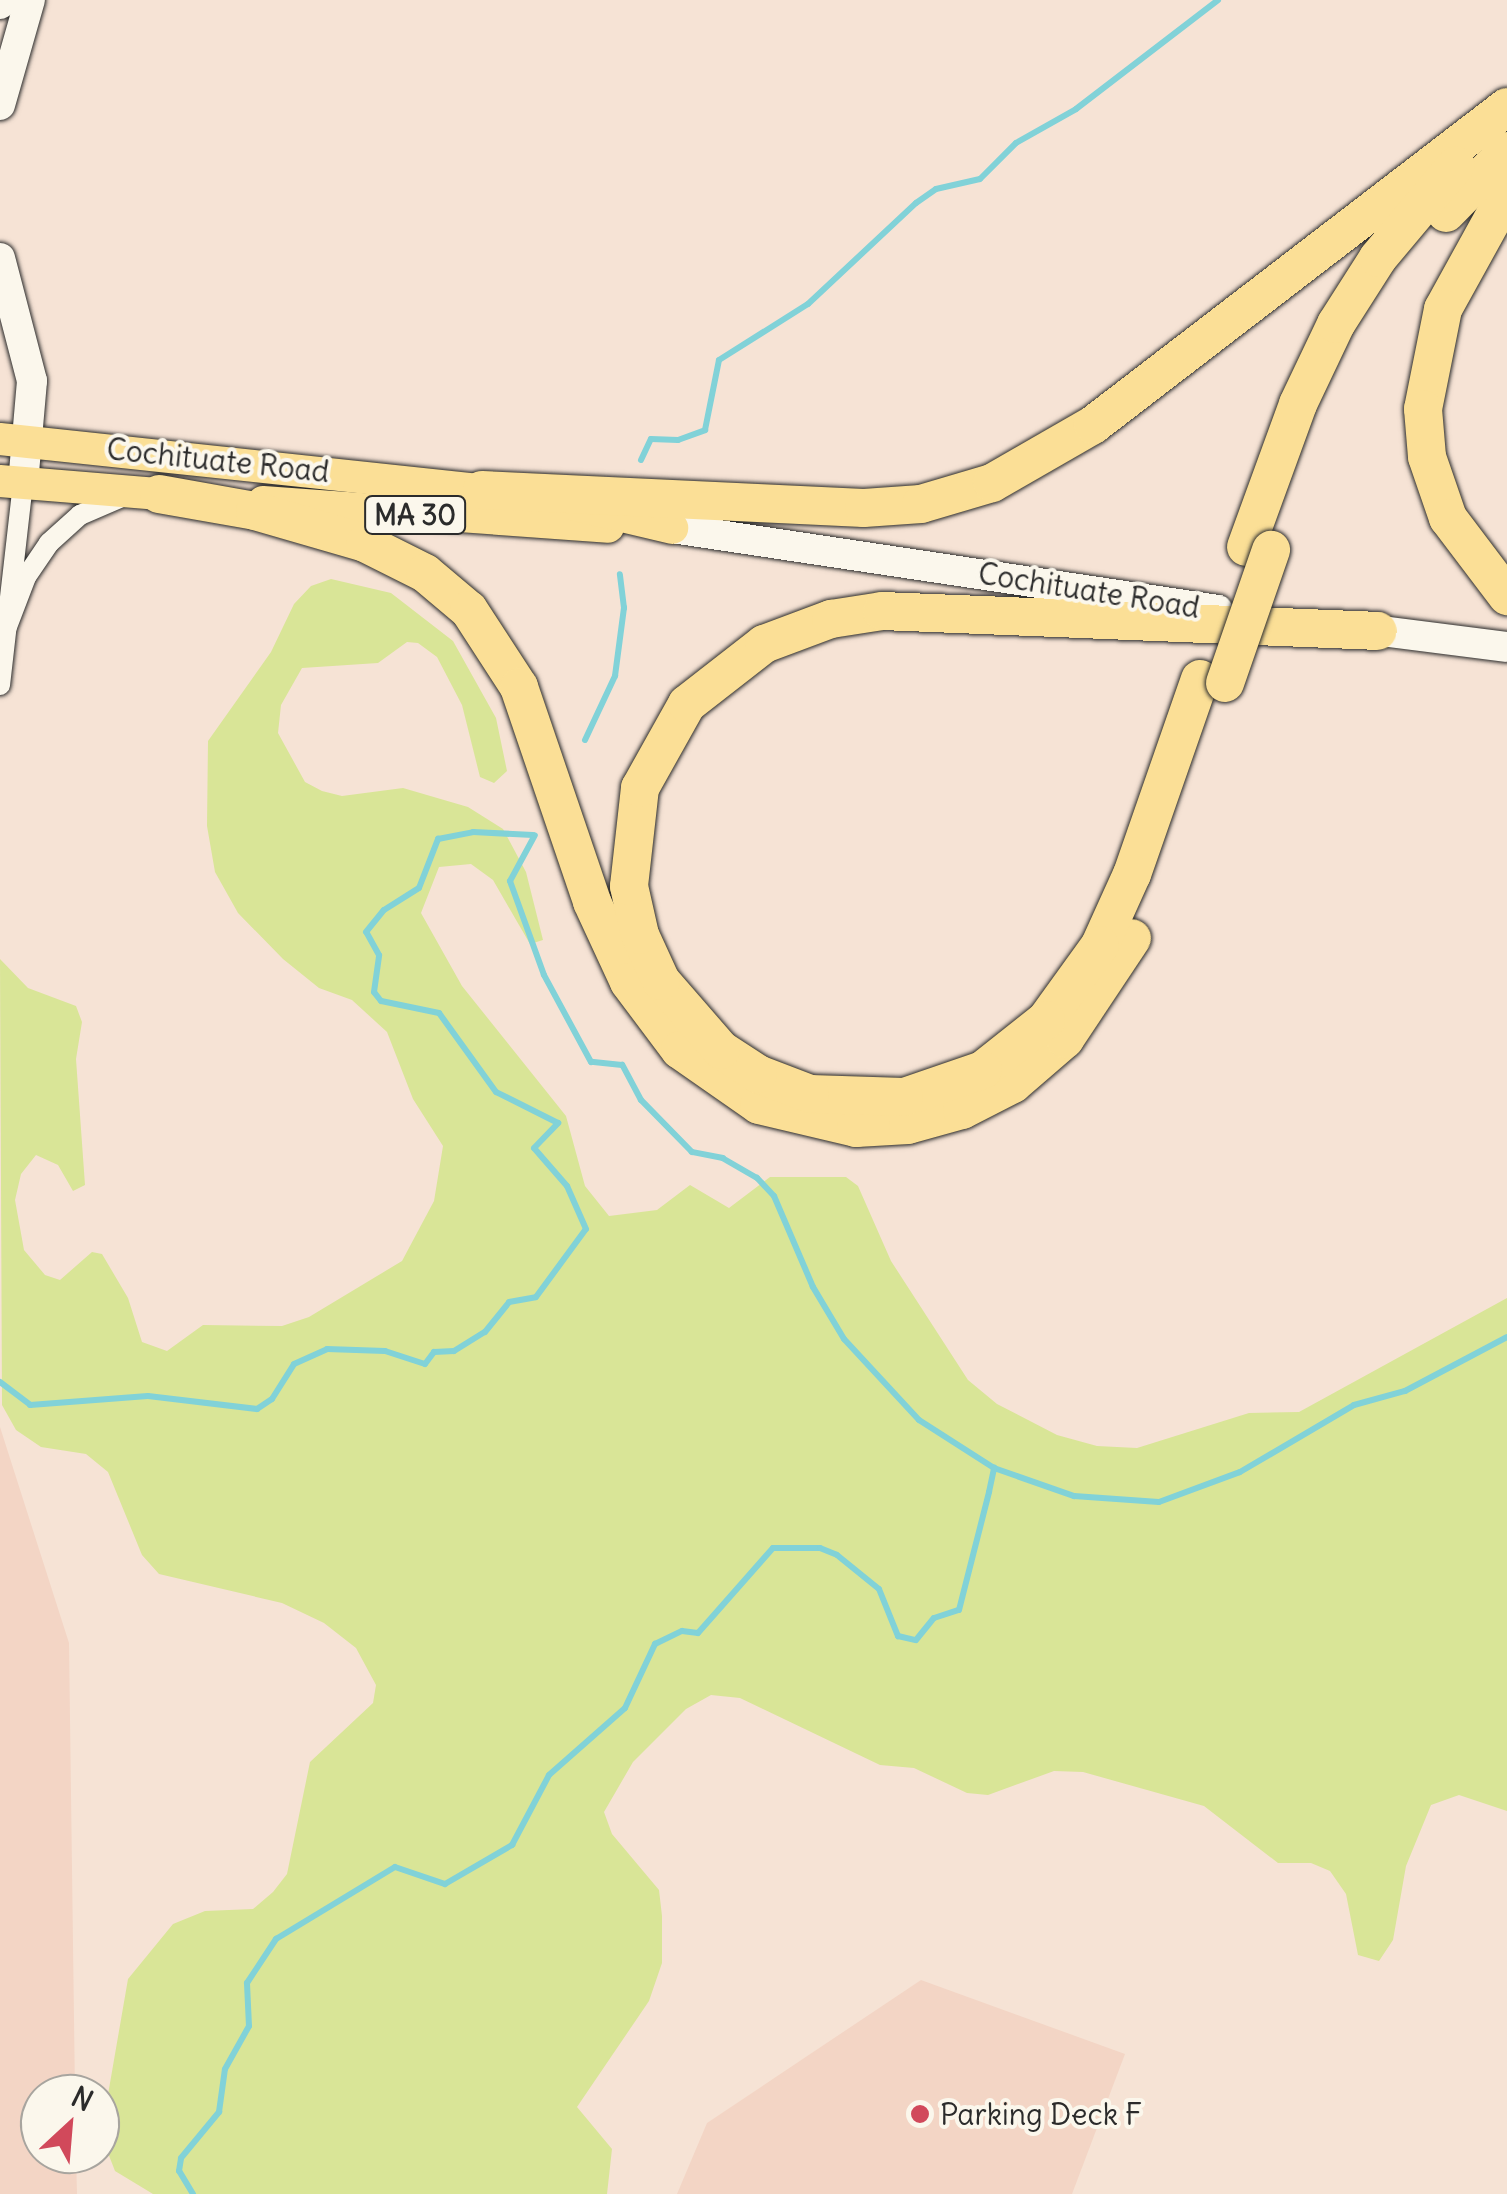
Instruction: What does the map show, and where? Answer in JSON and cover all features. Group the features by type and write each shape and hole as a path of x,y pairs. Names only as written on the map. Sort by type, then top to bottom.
{"highway":[{"path":"482,490 864,508 931,502 992,483 1093,426 1507,110"},
{"path":"159,494 284,518 365,543 412,565 458,600 513,674 599,920 647,1010 680,1050 732,1091 821,1124 890,1127 962,1110 1027,1073 1077,1026 1140,920 1212,681 1259,548 1298,404 1346,308 1412,214 1507,110"},
{"path":"1259,548 1317,421 1374,310 1430,231 1507,151"},
{"path":"1507,193 1443,310 1423,408 1428,457 1448,518 1507,596"},
{"path":"1212,681 1100,945 1046,1020 983,1070 904,1098 810,1094 758,1074 721,1050 660,981 640,934 629,886 630,837 640,788 688,704 764,644 831,619 882,611 1378,631"}],"main road":[{"path":"0,105 9,29 30,0"},
{"path":"0,258 32,380 14,440 12,482"},
{"name":"Cochituate Road","path":"14,440 482,490 672,528 1378,631 1507,646"},
{"name":"Cochituate Road","path":"12,482 525,524 672,528"}],"street":[{"path":"0,685 12,482"},
{"path":"5,632 26,576 59,533 103,502 159,494"}],"shaded area":[{"path":"0,1427 69,1643 75,2074 20,2074 20,2174 76,2174 77,2194 0,2194"},
{"path":"921,1980 1125,2054 1072,2194 677,2194 707,2123"}],"green space":[{"path":"331,579 391,593 453,641 496,718 507,771 494,783 480,777 462,705 437,657 418,643 407,642 378,663 302,668 281,705 278,733 305,782 322,791 342,796 403,788 468,807 503,829 526,872 543,940 530,944 493,880 471,864 439,867 421,913 462,986 566,1116 585,1186 609,1216 657,1210 690,1185 729,1208 770,1177 846,1177 858,1186 891,1261 968,1380 997,1404 1057,1435 1097,1446 1137,1448 1249,1413 1299,1412 1507,1298 1507,1811 1459,1795 1431,1805 1406,1866 1393,1940 1379,1961 1358,1955 1346,1894 1330,1871 1311,1863 1278,1863 1204,1806 1083,1772 1054,1771 988,1795 967,1793 914,1768 880,1765 740,1698 711,1695 686,1709 633,1762 604,1812 612,1834 659,1890 662,1916 662,1963 649,2001 577,2107 612,2149 607,2194 153,2194 120,2174 120,2074 112,2074 128,1979 173,1924 205,1911 253,1909 273,1892 287,1874 310,1762 373,1703 376,1685 356,1648 324,1623 282,1603 159,1574 142,1555 108,1472 86,1454 41,1447 16,1430 2,1405 0,959 28,988 76,1006 82,1022 76,1059 85,1185 73,1191 58,1165 36,1155 21,1174 15,1200 24,1250 45,1275 60,1280 92,1252 102,1254 128,1298 142,1342 167,1351 203,1325 282,1326 309,1317 402,1261 434,1201 443,1146 413,1099 387,1032 352,1000 319,988 283,959 238,913 215,872 207,826 208,741 271,652 294,604 311,586"}],"waterway":[{"path":"641,460 651,439 678,440 705,430 719,360 808,304 916,203 936,189 980,179 1016,143 1076,109 1218,0"},
{"path":"585,740 615,676 624,608 620,574"},
{"path":"0,1382 30,1405 148,1396 257,1409 272,1399 294,1364 327,1349 385,1351 425,1364 434,1352 454,1351 485,1332 509,1302 536,1297 586,1229 567,1186 534,1148 558,1123 496,1092 439,1013 381,1001 374,992 379,955 366,932 384,910 419,888 438,839 473,832 533,835"},
{"path":"193,2194 179,2171 181,2158 219,2112 225,2069 249,2026 247,1983 276,1939 395,1867 445,1884 512,1845 549,1775 625,1708 655,1644 682,1631 698,1633 773,1548 820,1548 837,1555 879,1589 898,1636 916,1640 934,1618 959,1610 989,1492 994,1468 919,1420 844,1339 813,1287 774,1196 757,1178 723,1158 692,1152 641,1100 622,1065 591,1062 544,975 510,881 535,835"},
{"path":"994,1468 1074,1496 1159,1502 1240,1472 1354,1405 1405,1391 1507,1337"}],"place":[{"name":"Parking Deck F","path":"920,2114"}]}
